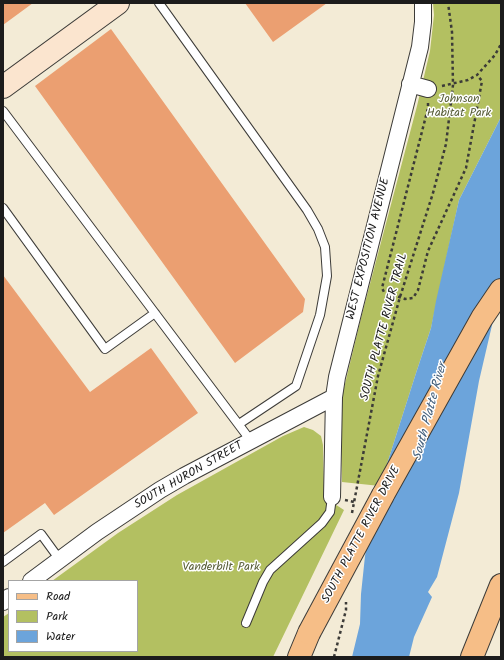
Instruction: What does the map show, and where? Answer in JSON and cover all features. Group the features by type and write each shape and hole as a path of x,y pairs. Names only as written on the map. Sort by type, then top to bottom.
{"main road":[{"name":"SOUTH PLATTE RIVER DRIVE","path":"299,657 309,633 448,377 482,318 501,290"},
{"path":"472,657 501,586"}],"street":[{"path":"3,87 118,3"},
{"name":"WEST EXPOSITION AVENUE","path":"332,497 334,397 344,349 420,47 423,22 422,3"},
{"path":"410,84 428,89"},
{"name":"SOUTH HURON STREET","path":"32,580 148,498 184,476 334,397"}],"lane":[{"path":"158,3 307,210 318,229 325,247 327,276 320,315 296,386 239,424"},
{"path":"3,111 251,441"},
{"path":"3,208 105,349 155,313"},
{"path":"246,623 263,582 270,570 322,522 330,512 332,497"},
{"path":"3,562 41,534 60,560"}],"path":[{"name":"SOUTH PLATTE RIVER TRAIL","path":"352,516 378,376 400,297 433,193 446,144 454,85 452,32 448,3"},
{"path":"454,85 477,75 495,55 501,44"},
{"path":"428,89 428,108 382,288 384,292 405,299 413,298 418,290 428,251 466,168 482,81 477,75"},
{"path":"334,657 346,610 347,594"}],"green space":[{"name":"Johnson Habitat Park","path":"433,3 501,3 501,117 459,200 431,328 380,486 342,482 341,408 343,392 430,51 434,15"},
{"name":"Vanderbilt Park","path":"304,427 313,430 321,436 323,445 324,497 344,510 273,657 3,657 3,617 8,614 8,652 138,652 138,580 53,580 118,533 177,495 283,436"}],"water":[{"name":"South Platte River","path":"501,117 501,295 496,308 479,381 459,493 437,577 428,592 432,597 414,637 409,657 352,657 360,624 361,594 365,556 380,486 431,328 459,200"}],"building":[{"path":"3,3 33,3 3,25"},
{"path":"245,3 327,3 273,42"},
{"path":"111,29 305,299 303,312 235,363 35,86"},
{"path":"3,275 90,392 151,348 198,413 54,515 45,503 3,533"}]}
